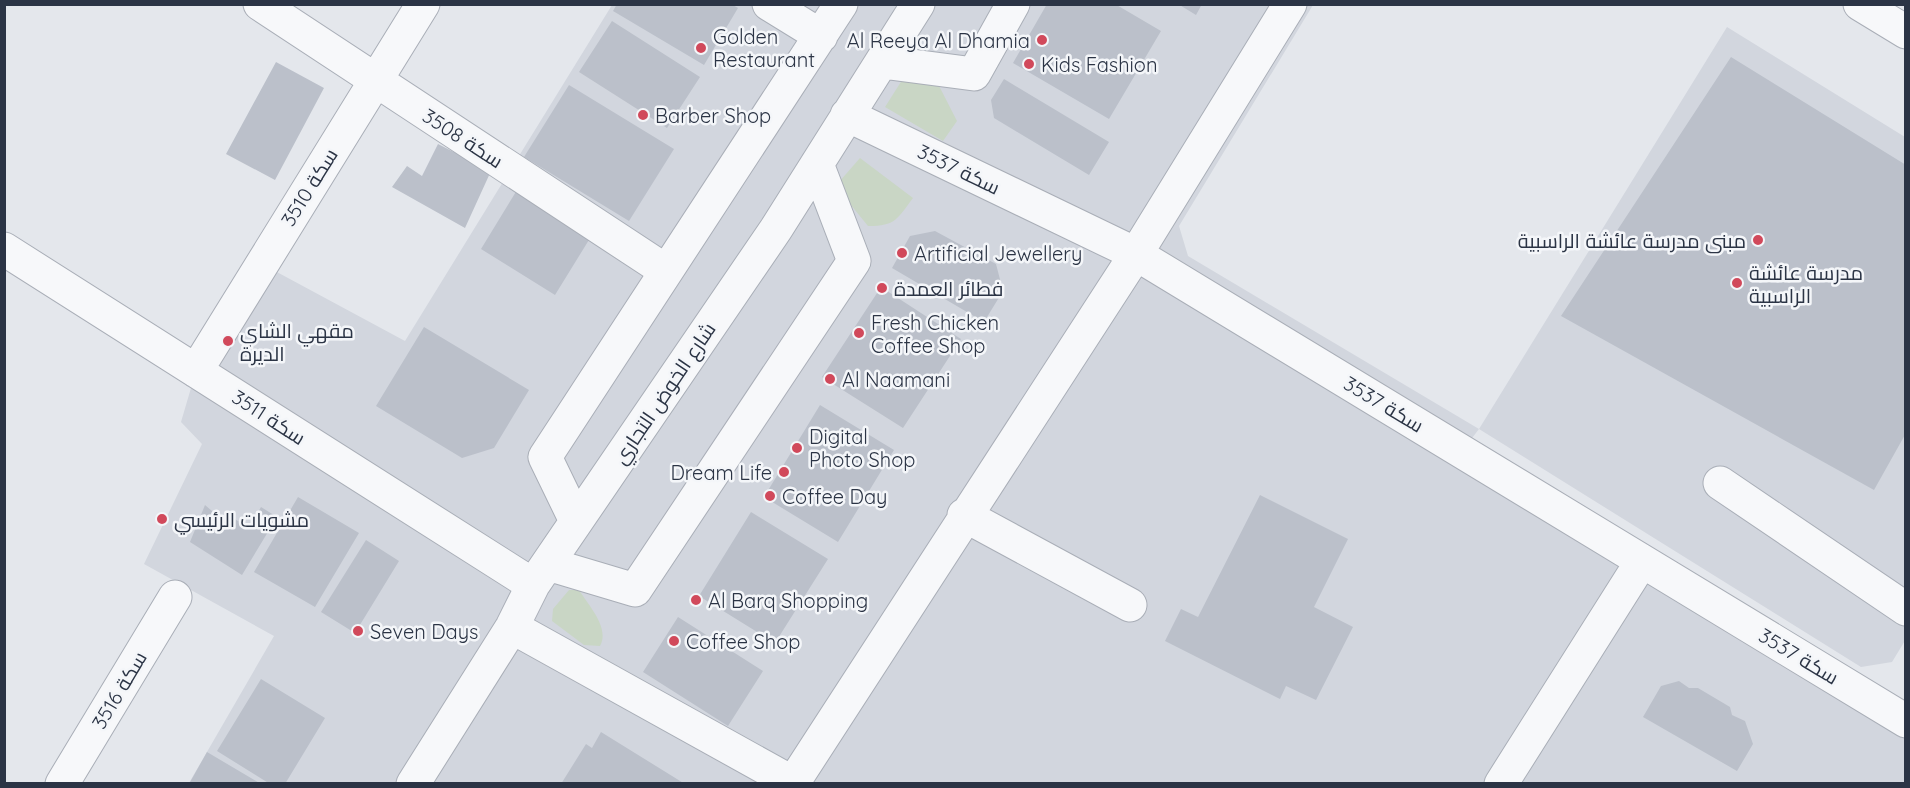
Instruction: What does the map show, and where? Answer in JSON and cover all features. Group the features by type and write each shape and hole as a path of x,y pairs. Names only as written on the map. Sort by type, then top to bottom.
{"street":[{"name":"سكة 3508","path":"260,4 666,272"},
{"name":"سكة 3510","path":"196,371 423,4"},
{"path":"769,4 821,36"},
{"path":"576,521 545,457 841,4"},
{"name":"شارع الخوض التجاري","path":"421,780 512,627 540,574 776,229 918,4"},
{"path":"882,62 974,74 1013,4"},
{"path":"512,627 793,783 964,515 1136,254 1290,4"},
{"path":"1860,4 1905,32"},
{"name":"سكة 3537","path":"847,116 1136,254 1905,721"},
{"name":"سكة 3511","path":"4,249 196,371 540,574 635,590 854,261 817,164"},
{"path":"1720,483 1905,609"},
{"path":"964,515 1130,605"},
{"path":"1500,783 1642,561"},
{"name":"سكة 3516","path":"62,783 175,597"}],"shaded area":[{"path":"612,5 1313,5 1179,226 1188,256 1479,429 1462,451 1905,721 1905,783 189,783 274,636 144,564 202,444 181,422 196,371 262,264 405,341"},
{"name":"مدرسة عائشة الراسبية","path":"1727,27 1905,137 1906,639 1892,662 1861,667 1479,429"}],"green space":[{"path":"904,77 936,80 957,121 943,141 885,107"},
{"path":"860,158 913,198 899,216 890,223 868,226 846,199 839,182"},
{"path":"569,590 579,590 597,617 602,632 600,646 584,645 552,621 553,609"}],"building":[{"path":"617,4 731,4 738,8 704,65 613,11"},
{"path":"1047,4 1115,4 1161,31 1109,119 1013,63"},
{"path":"1178,4 1202,4 1196,15"},
{"path":"612,21 700,77 667,128 579,72"},
{"name":"مبنى مدرسة عائشة الراسبية","path":"1731,57 1906,165 1906,433 1874,490 1561,316"},
{"path":"276,62 324,88 275,180 226,154"},
{"path":"1004,79 1109,142 1089,175 994,118 991,100"},
{"path":"569,85 674,149 629,221 524,157"},
{"path":"438,144 491,171 465,228 392,187 407,166 422,176"},
{"path":"517,190 592,235 555,295 481,249"},
{"path":"935,231 996,264 1003,291 984,322 892,268 910,236"},
{"path":"881,287 961,339 903,428 822,377"},
{"path":"424,327 529,390 494,448 462,458 376,406"},
{"path":"820,405 894,450 838,542 764,497"},
{"path":"1260,495 1348,539 1314,607 1353,627 1316,700 1286,686 1280,699 1165,641 1181,609 1198,617"},
{"path":"298,497 359,533 315,607 254,572"},
{"path":"205,505 212,511 211,518 220,528 230,516 249,528 261,507 277,517 242,575 190,542"},
{"path":"751,512 828,559 775,643 699,596"},
{"path":"366,540 399,561 355,633 321,612"},
{"path":"678,617 763,671 728,726 643,672"},
{"path":"261,679 325,718 285,784 270,784 217,751"},
{"path":"1679,681 1689,688 1698,688 1730,707 1732,715 1745,721 1753,744 1737,771 1643,717 1661,686"},
{"path":"601,732 685,784 561,784 586,744 592,748"},
{"path":"207,752 261,784 189,784"}],"place":[{"name":"Al Reeya Al Dhamia","path":"1042,40"},
{"name":"Golden Restaurant","path":"701,48"},
{"name":"Kids Fashion","path":"1029,64"},
{"name":"Barber Shop","path":"643,115"},
{"name":"مبنى مدرسة عائشة الراسبية","path":"1758,240"},
{"name":"Artificial Jewellery","path":"902,253"},
{"name":"مدرسة عائشة الراسبية","path":"1737,283"},
{"name":"فطائر العمدة","path":"882,288"},
{"name":"Fresh Chicken Coffee Shop","path":"859,333"},
{"name":"مقهي الشاي الديرة","path":"228,341"},
{"name":"Al Naamani","path":"830,379"},
{"name":"Digital Photo Shop","path":"797,448"},
{"name":"Dream Life","path":"784,472"},
{"name":"Coffee Day","path":"770,496"},
{"name":"مشويات الرئيسي","path":"162,519"},
{"name":"Al Barq Shopping","path":"696,600"},
{"name":"Seven Days","path":"358,631"},
{"name":"Coffee Shop","path":"674,641"}]}
